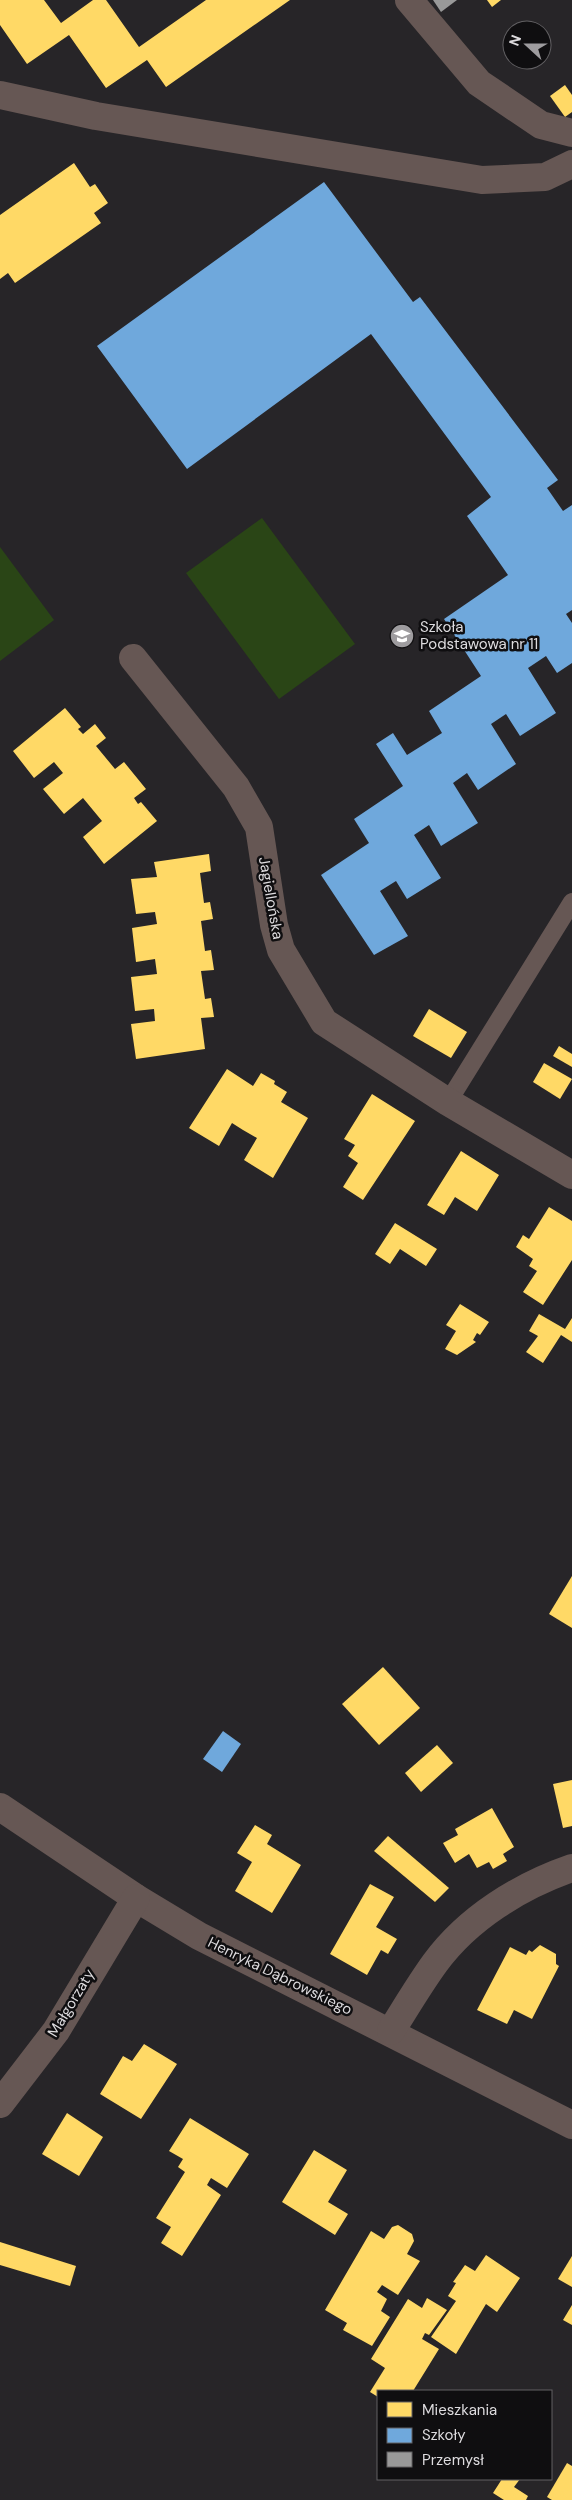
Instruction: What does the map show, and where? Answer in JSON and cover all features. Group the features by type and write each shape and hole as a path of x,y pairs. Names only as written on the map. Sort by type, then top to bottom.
{"street":[{"path":"409,0 479,83 541,125 572,132"},
{"path":"0,95 96,116 482,180 545,177 572,164"},
{"name":"Jagiellońska","path":"133,658 236,787 259,827 274,925 281,950 324,1022 448,1102 572,1175"},
{"name":"Henryka Dąbrowskiego","path":"0,1807 136,1898 199,1936 391,2031 572,2125"},
{"path":"391,2031 435,1962 462,1933 494,1906 554,1874 572,1868"},
{"name":"Małgorzaty","path":"0,2104 56,2031 136,1898"}],"lane":[{"path":"448,1102 572,902"}],"green space":[{"path":"262,518 355,644 279,699 186,573"},
{"path":"0,547 54,620 0,661"}],"building: Mieszkania":[{"path":"0,0 44,0 61,23 93,0 106,0 139,47 206,0 290,0 166,87 147,60 106,88 69,35 27,64 0,25"},
{"path":"487,0 501,0 492,7"},
{"path":"565,85 572,95 572,112 565,117 550,96"},
{"path":"74,163 90,187 95,184 108,203 94,213 101,223 15,283 8,273 0,279 0,215"},
{"path":"65,708 81,727 78,729 83,734 95,724 106,738 96,746 115,769 124,762 146,789 134,798 138,804 141,802 157,821 104,864 83,837 102,821 83,798 64,814 43,789 63,773 54,762 34,778 13,751"},
{"path":"209,854 211,871 200,873 204,903 210,902 213,919 201,921 205,951 211,950 214,970 201,971 205,999 211,998 214,1017 201,1018 205,1049 136,1059 131,1024 155,1021 154,1009 135,1011 131,977 157,974 155,959 136,962 132,928 157,924 155,912 136,914 131,879 157,877 154,862"},
{"path":"429,1009 467,1032 451,1058 413,1036"},
{"path":"559,1046 572,1054 572,1067 553,1056"},
{"path":"544,1063 572,1079 560,1099 533,1082"},
{"path":"227,1069 253,1086 261,1073 275,1081 274,1084 287,1092 281,1102 308,1118 273,1178 244,1160 257,1138 232,1123 219,1146 189,1128"},
{"path":"372,1094 415,1121 363,1200 343,1187 358,1163 348,1156 355,1145 344,1139"},
{"path":"461,1151 499,1175 477,1211 455,1197 444,1215 427,1205"},
{"path":"549,1207 572,1221 572,1260 543,1305 523,1292 537,1271 529,1266 533,1259 516,1247 523,1235 529,1239"},
{"path":"395,1223 437,1249 426,1266 400,1249 390,1264 375,1254"},
{"path":"460,1304 489,1322 480,1335 477,1333 473,1340 476,1342 457,1355 445,1349 456,1331 446,1325"},
{"path":"539,1314 565,1329 572,1318 572,1342 561,1335 543,1363 526,1352 538,1336 529,1331"},
{"path":"572,1576 572,1628 549,1614"},
{"path":"383,1667 420,1708 379,1745 342,1704"},
{"path":"437,1745 453,1763 421,1792 405,1773"},
{"path":"572,1780 572,1826 563,1828 553,1784"},
{"path":"492,1808 514,1847 503,1854 507,1861 493,1869 489,1862 477,1868 469,1854 455,1863 443,1843 458,1835 455,1829"},
{"path":"255,1825 272,1835 267,1844 301,1865 272,1913 235,1891 252,1862 237,1853"},
{"path":"388,1836 449,1888 435,1902 374,1851"},
{"path":"370,1884 394,1897 376,1927 397,1939 388,1954 381,1950 367,1975 330,1954"},
{"path":"540,1945 556,1954 556,1964 559,1966 532,2019 514,2010 507,2024 477,2010 510,1947 526,1955 529,1950 532,1952"},
{"path":"144,2044 177,2064 141,2119 100,2094 123,2056 132,2061"},
{"path":"67,2113 103,2137 79,2176 42,2154"},
{"path":"190,2118 249,2154 227,2188 211,2178 207,2185 221,2195 182,2256 161,2243 171,2227 156,2218 185,2172 178,2167 183,2159 169,2151"},
{"path":"314,2150 347,2170 328,2202 348,2214 335,2235 282,2202"},
{"path":"398,2225 412,2234 414,2241 407,2254 420,2261 398,2295 382,2285 377,2292 387,2299 381,2311 390,2317 372,2346 343,2330 347,2323 325,2310 371,2231 384,2239 392,2227"},
{"path":"0,2242 76,2266 70,2286 0,2265"},
{"path":"486,2255 520,2278 497,2312 486,2304 456,2354 431,2337 456,2301 448,2296 456,2283 453,2282 465,2265 475,2271"},
{"path":"572,2256 572,2287 558,2279"},
{"path":"427,2298 447,2310 429,2335 425,2333 422,2339 439,2349 414,2390 377,2390 377,2396 370,2392 385,2368 371,2359 408,2299 422,2308"},
{"path":"572,2305 572,2325 563,2320"},
{"path":"567,2463 572,2466 572,2500 552,2500 547,2497"},
{"path":"501,2480 519,2480 514,2487 528,2496 526,2500 504,2500 493,2493"}],"building: Szkoły":[{"path":"324,182 413,302 420,297 558,480 547,488 563,511 572,505 572,610 566,614 572,623 572,663 557,673 546,656 528,668 556,713 520,736 506,714 491,724 516,764 478,790 467,773 453,783 478,823 441,846 429,825 414,835 441,878 407,899 396,881 380,891 408,936 374,955 321,875 369,843 354,819 403,786 376,744 393,733 407,755 442,733 429,711 481,676 444,619 508,575 467,516 491,497 371,334 187,469 97,346"},
{"path":"223,1731 241,1744 222,1772 203,1759"}],"building: Przemysł":[{"path":"433,0 457,0 441,12"}],"place":[{"name":"Szkoła Podstawowa nr 11","path":"402,636"}]}
